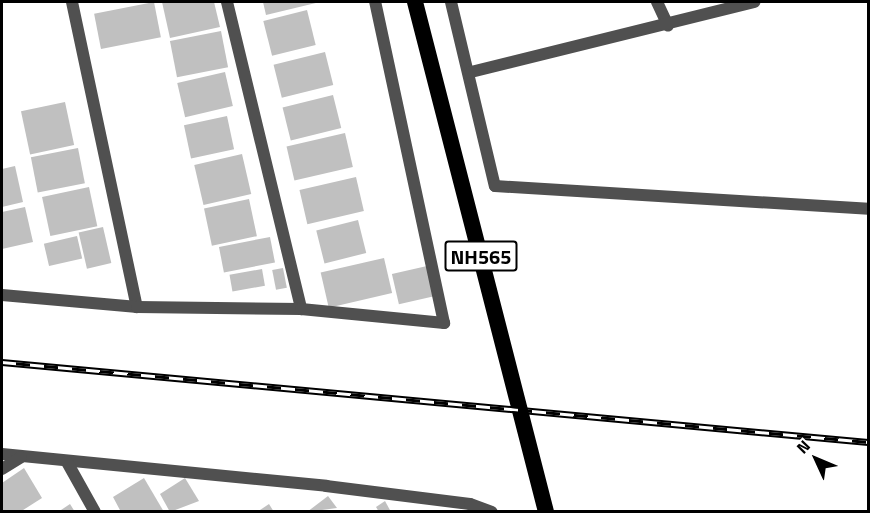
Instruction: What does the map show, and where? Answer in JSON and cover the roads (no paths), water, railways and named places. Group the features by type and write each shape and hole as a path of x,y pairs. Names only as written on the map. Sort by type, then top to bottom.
{"highway":[{"name":"NH565","path":"415,2 546,512"}],"street":[{"path":"72,2 137,307"},
{"path":"227,2 301,309"},
{"path":"2,295 137,307 301,309 444,323 375,2"},
{"path":"451,2 471,72 495,186 868,208"},
{"path":"657,2 668,26"},
{"path":"471,72 668,26 754,2"},
{"path":"2,454 326,486 470,504 492,512"},
{"path":"2,469 21,457"},
{"path":"67,462 95,512"}],"railway":[{"path":"2,362 868,442"}]}
